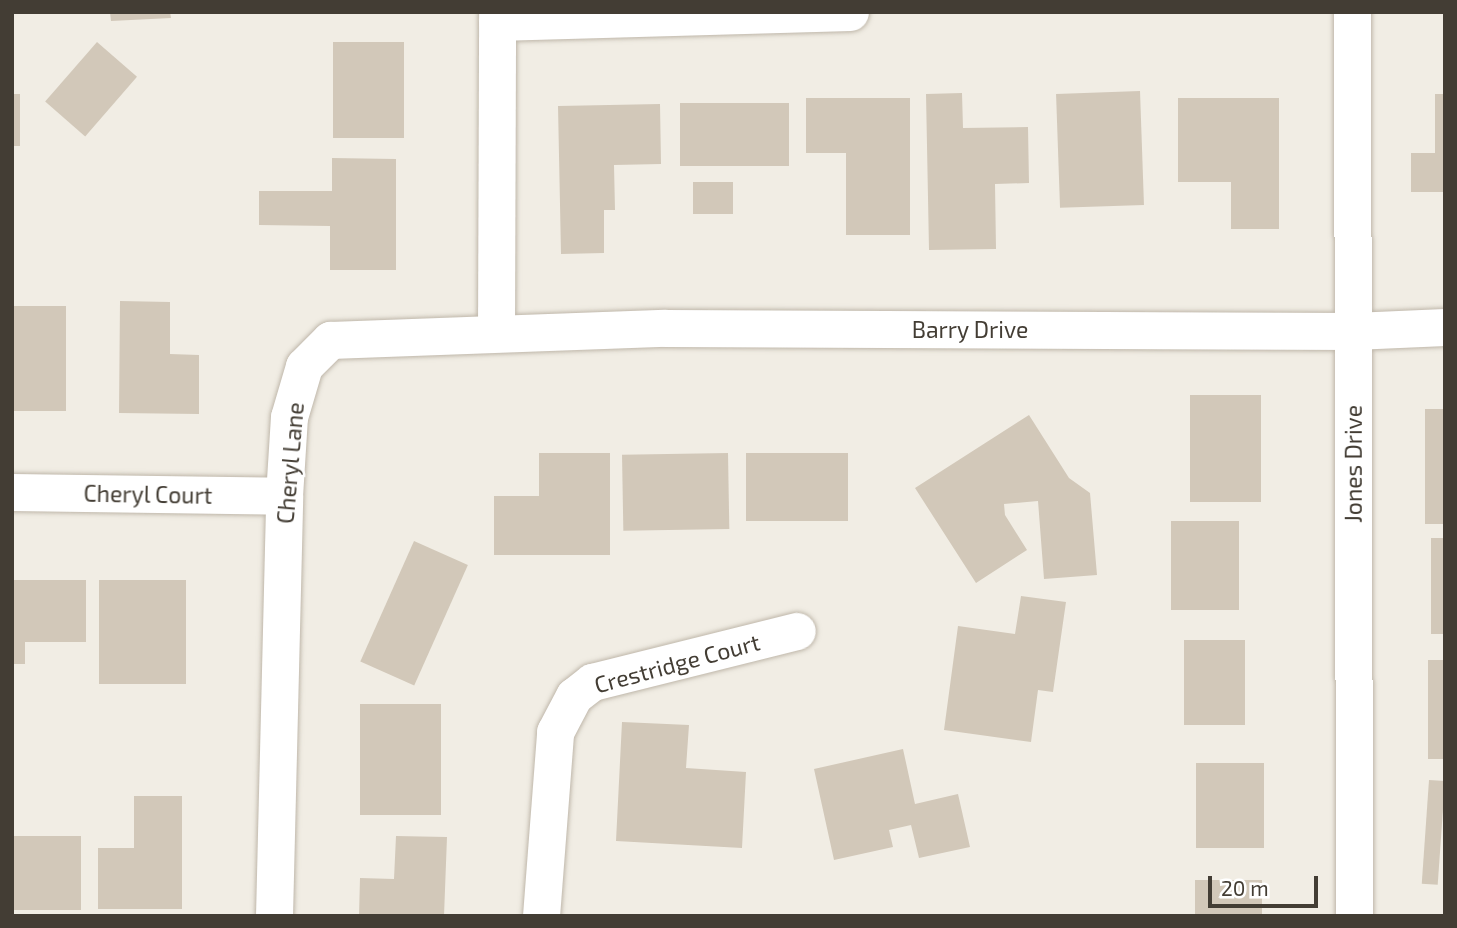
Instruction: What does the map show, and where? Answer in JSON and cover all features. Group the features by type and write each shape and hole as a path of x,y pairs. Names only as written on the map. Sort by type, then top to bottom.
{"street":[{"path":"496,333 497,17 850,12"},
{"name":"Jones Drive","path":"1352,12 1354,916"},
{"name":"Barry Drive","path":"496,333 665,328 1353,331 1445,327"},
{"name":"Cheryl Lane","path":"274,916 284,496 289,417 304,366 331,340 496,333"},
{"name":"Cheryl Court","path":"12,492 284,496"},
{"name":"Crestridge Court","path":"541,916 555,732 574,696 592,682 797,631"}],"building":[{"path":"110,12 170,12 171,18 111,21"},
{"path":"97,42 137,77 85,136 45,102"},
{"path":"333,42 404,42 404,138 333,138"},
{"path":"1140,91 1144,205 1060,208 1056,94"},
{"path":"962,93 963,128 1028,127 1029,183 995,184 996,249 929,250 926,94"},
{"path":"12,94 20,94 20,146 12,146"},
{"path":"1435,94 1445,94 1445,192 1411,192 1411,153 1435,153"},
{"path":"806,98 910,98 910,235 846,235 846,153 806,153"},
{"path":"1178,98 1279,98 1279,229 1231,229 1231,182 1178,182"},
{"path":"680,103 789,103 789,166 680,166"},
{"path":"660,104 661,164 614,165 615,210 604,210 604,253 561,254 558,106"},
{"path":"332,158 396,159 396,270 330,270 330,226 259,225 259,191 332,191"},
{"path":"693,182 733,182 733,214 693,214"},
{"path":"120,301 170,302 170,354 199,355 199,414 119,413"},
{"path":"12,306 66,306 66,411 12,411"},
{"path":"1190,395 1261,395 1261,502 1190,502"},
{"path":"1425,409 1445,409 1445,524 1425,524"},
{"path":"1029,415 1069,478 1090,493 1097,575 1044,579 1038,501 1004,504 1005,515 1027,550 976,583 915,488"},
{"path":"539,453 610,453 610,555 494,555 494,496 539,496"},
{"path":"728,453 729,529 623,531 622,455"},
{"path":"746,453 848,453 848,521 746,521"},
{"path":"1171,521 1239,521 1239,610 1171,610"},
{"path":"1431,538 1445,538 1445,634 1431,634"},
{"path":"414,541 468,565 414,686 360,662"},
{"path":"12,580 86,580 86,642 25,642 25,664 12,664"},
{"path":"99,580 186,580 186,684 99,684"},
{"path":"1021,596 1066,602 1053,692 1038,690 1031,742 944,730 958,626 1015,634"},
{"path":"1184,640 1245,640 1245,725 1184,725"},
{"path":"1428,660 1445,660 1445,759 1428,759"},
{"path":"360,704 441,704 441,815 360,815"},
{"path":"622,722 689,725 686,768 746,772 742,848 616,841"},
{"path":"903,749 915,804 958,794 970,847 919,858 911,825 889,830 893,847 834,860 814,769"},
{"path":"1196,763 1264,763 1264,848 1196,848"},
{"path":"1429,780 1445,781 1438,885 1422,884"},
{"path":"134,796 182,796 182,909 98,909 98,848 134,848"},
{"path":"12,836 81,836 81,910 12,910"},
{"path":"396,836 447,837 444,916 359,916 360,878 394,879"},
{"path":"1195,880 1262,880 1262,916 1195,916"}]}
